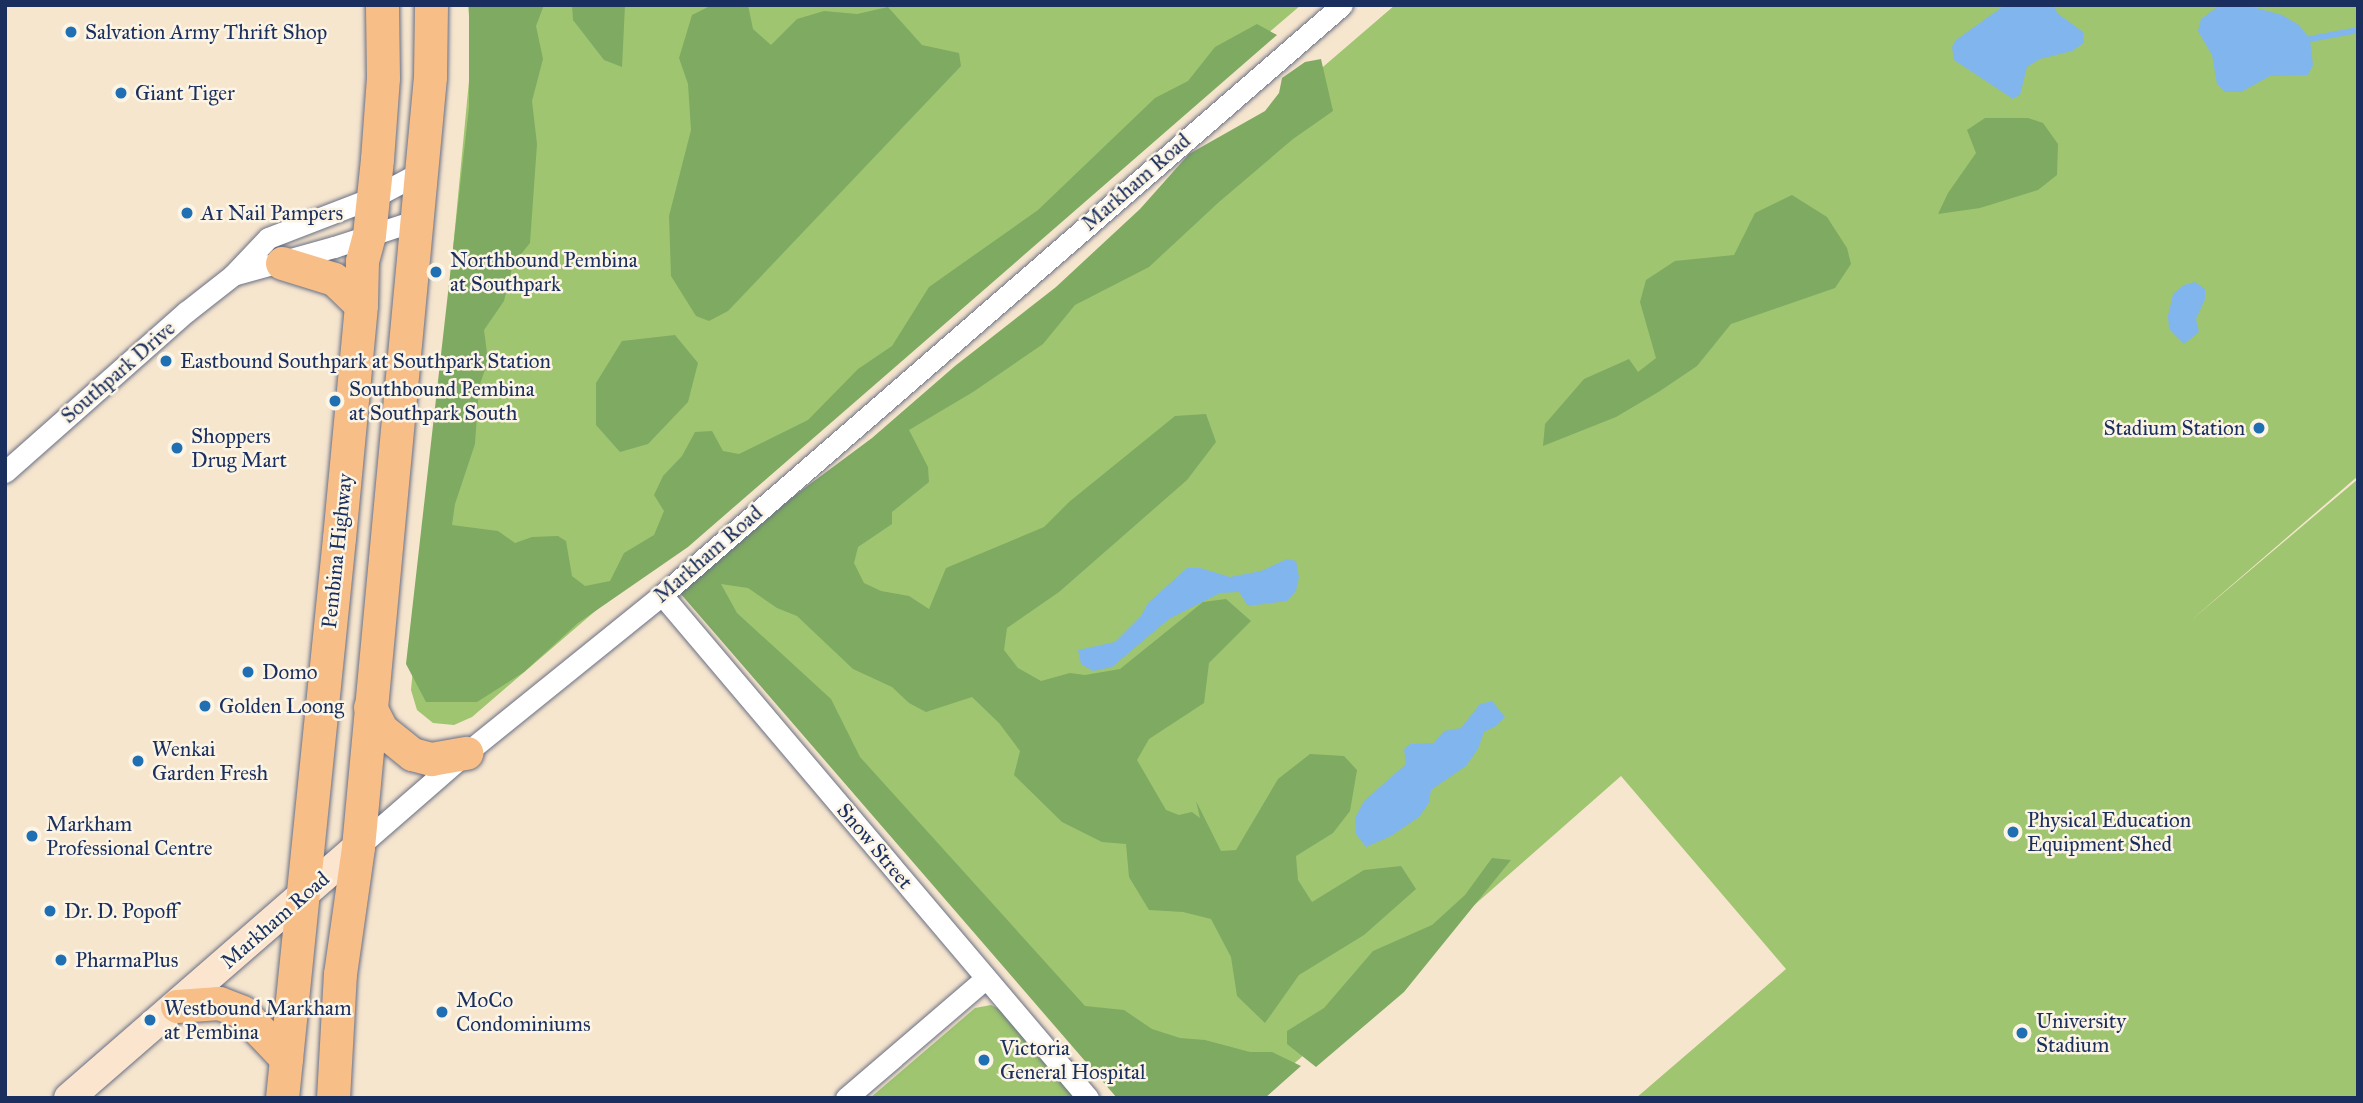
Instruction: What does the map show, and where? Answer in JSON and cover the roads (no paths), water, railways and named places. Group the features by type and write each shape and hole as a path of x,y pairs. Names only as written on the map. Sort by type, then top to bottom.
{"main road":[{"name":"Pembina Highway","path":"282,1098 361,305 362,261 374,197 383,78 382,5"},
{"path":"332,1098 340,974 358,847 430,77 431,5"},
{"path":"282,263 334,279 361,305"},
{"path":"370,707 381,729 412,754 431,759 466,753"},
{"path":"177,1006 219,1003 242,1012 286,1058"}],"street":[{"name":"Markham Road","path":"69,1098 466,753 662,595 1342,5"},
{"name":"Southpark Drive","path":"5,472 186,312 233,275 268,238 374,197 421,172"},
{"name":"Southpark Drive","path":"233,275 282,263 417,220"},
{"name":"Snow Street","path":"662,595 1087,1098"},
{"path":"846,1098 986,978"}],"water":[{"path":"2005,5 2054,5 2057,13 2083,32 2084,43 2072,51 2040,59 2027,67 2020,95 2013,99 1954,60 1952,47 1956,40"},
{"path":"2220,5 2245,5 2282,15 2299,25 2310,39 2313,65 2308,75 2270,76 2241,92 2225,92 2217,84 2212,55 2198,31 2201,19"},
{"path":"2195,282 2205,289 2205,299 2196,319 2199,332 2184,344 2169,329 2168,316 2173,294 2184,285"},
{"path":"1287,559 1296,561 1299,577 1296,591 1287,601 1248,606 1239,592 1220,593 1169,619 1112,667 1093,671 1081,664 1078,650 1115,642 1141,616 1148,603 1187,568 1200,568 1230,577 1261,571"},
{"path":"1492,701 1505,717 1484,732 1478,749 1466,766 1431,790 1429,803 1419,817 1391,836 1366,847 1356,834 1355,818 1364,801 1406,764 1404,749 1410,744 1434,743 1444,731 1461,728 1480,704"}],"waterway":[{"path":"2310,39 2358,30"}],"place":[{"name":"Salvation Army Thrift Shop","path":"71,32"},
{"name":"Giant Tiger","path":"121,93"},
{"name":"A1 Nail Pampers","path":"187,213"},
{"name":"Northbound Pembina at Southpark","path":"436,272"},
{"name":"Eastbound Southpark at Southpark Station","path":"166,361"},
{"name":"Southbound Pembina at Southpark South","path":"335,401"},
{"name":"Stadium Station","path":"2259,428"},
{"name":"Shoppers Drug Mart","path":"177,448"},
{"name":"Domo","path":"248,672"},
{"name":"Golden Loong","path":"205,706"},
{"name":"Wenkai Garden Fresh","path":"138,761"},
{"name":"Physical Education Equipment Shed","path":"2013,832"},
{"name":"Markham Professional Centre","path":"32,836"},
{"name":"Dr. D. Popoff","path":"50,911"},
{"name":"PharmaPlus","path":"61,960"},
{"name":"MoCo Condominiums","path":"442,1012"},
{"name":"Westbound Markham at Pembina","path":"150,1020"},
{"name":"University Stadium","path":"2022,1033"},
{"name":"Victoria General Hospital","path":"984,1060"}]}
